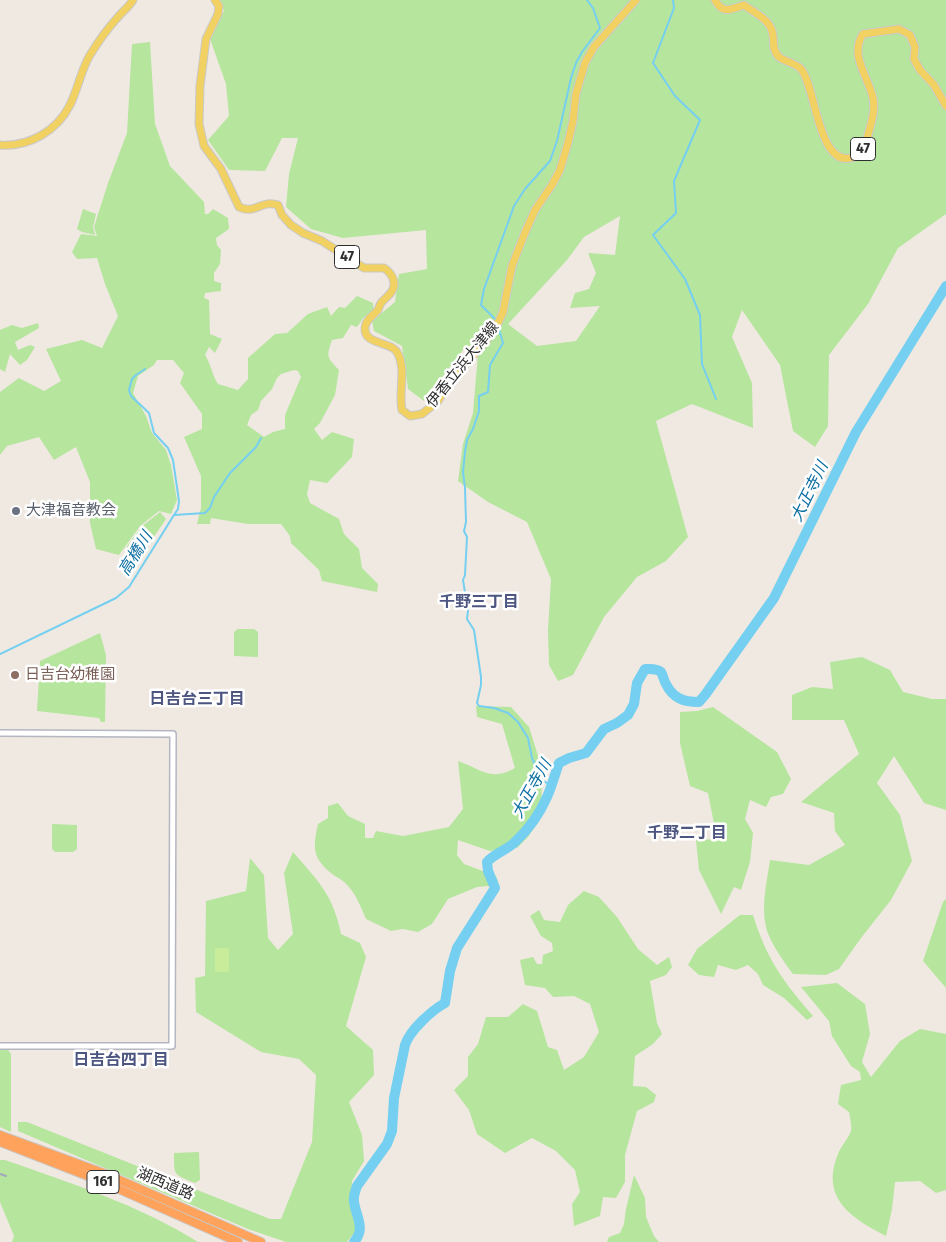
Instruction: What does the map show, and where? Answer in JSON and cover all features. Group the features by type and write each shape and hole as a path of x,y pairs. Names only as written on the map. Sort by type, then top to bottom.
{"highway":[{"name":"湖西道路","path":"0,1135 29,1150 238,1242"},
{"name":"湖西道路","path":"0,1142 106,1174 261,1242"}],"main road":[{"path":"0,145 34,140 51,128 63,116 70,104 91,53 133,0"},
{"name":"伊香立浜大津線","path":"215,0 219,6 218,14 206,39 199,94 199,124 204,146 221,169 239,207 245,210 252,210 268,203 278,205 282,215 291,225 303,233 322,241 364,268 384,268 392,275 392,291 364,327 367,336 389,345 397,352 402,375 400,392 402,410 410,416 422,414 432,408 448,384 486,340 497,324 503,312 512,266 524,235 535,210 552,186 560,170 570,136 576,94 585,63 594,47 636,0"},
{"name":"47","path":"715,0 720,8 726,11 744,5 765,20 772,30 773,46 778,56 800,68 806,78 820,127 834,155 844,159 856,156 864,147 874,111 873,98 856,52 858,42 863,34 899,29 910,35 915,47 914,60 920,70 934,85 946,106"}],"street":[{"path":"0,733 173,734 172,1046 0,1046"}],"green space":[{"path":"220,0 946,0 946,214 898,248 868,304 829,355 828,426 815,447 793,431 780,365 742,310 732,337 752,383 753,428 692,404 656,421 688,537 666,561 637,577 604,617 573,675 558,681 549,665 548,630 551,579 527,522 488,502 458,481 463,444 473,413 478,354 466,346 424,401 408,389 402,346 374,331 372,321 395,302 399,274 427,269 426,230 343,238 311,229 286,207 289,174 298,138 282,138 265,171 229,170 208,140 229,116 226,84 209,36 224,11","holes":["620,216 615,255 588,253 596,273 589,289 575,293 570,308 600,306 576,341 537,346 508,324 567,260 584,237"]},
{"path":"150,42 155,124 170,166 204,202 205,214 208,214 213,209 228,218 229,229 216,238 217,245 221,250 220,264 214,273 214,281 221,283 221,291 205,293 204,298 209,300 210,334 222,339 215,353 209,347 205,355 218,384 238,390 248,379 248,358 275,334 287,333 308,314 327,307 331,316 339,307 345,308 357,296 373,303 374,311 369,316 364,317 357,327 351,325 343,338 332,340 328,354 339,370 335,395 320,423 314,429 322,440 332,432 354,439 352,457 327,483 310,480 307,494 310,503 339,519 344,534 359,549 362,568 378,584 377,592 322,581 319,570 291,543 290,536 281,524 248,524 211,518 210,524 197,524 201,508 201,476 184,437 202,429 202,414 180,383 184,373 173,360 157,360 154,365 138,376 133,393 146,416 152,433 166,450 171,465 177,500 171,514 159,511 140,526 119,555 96,549 90,523 90,482 76,447 54,460 39,437 7,446 0,455 0,392 19,378 44,391 61,381 46,349 82,340 102,348 118,316 97,258 77,259 72,252 81,234 97,236 94,227 127,133 132,44","holes":["294,370 298,371 301,377 285,415 285,429 264,437 247,425 251,415 258,410 261,401 272,389 277,378 281,374"]},
{"path":"83,209 96,214 93,227 95,235 77,229"},
{"path":"38,323 39,328 15,342 18,350 30,345 35,347 27,360 20,365 10,354 5,372 0,369 0,330 12,325 22,328"},
{"path":"160,512 166,519 140,557 126,548 141,527"},
{"path":"238,629 254,629 258,632 258,657 234,656 234,632"},
{"path":"100,633 106,655 105,722 101,722 99,718 37,711 40,661"},
{"path":"862,657 890,670 903,692 932,699 946,699 946,810 924,803 894,756 877,783 900,815 912,861 891,900 839,969 826,975 793,974 773,945 766,927 764,902 770,860 809,865 845,845 835,831 834,813 801,802 859,754 844,720 792,720 792,695 812,687 833,689 830,662"},
{"path":"476,706 511,707 529,727 539,759 541,759 542,816 528,837 517,848 490,851 458,840 457,855 464,864 496,876 499,885 477,887 448,899 432,924 418,932 403,929 391,931 366,919 357,899 348,886 320,862 315,845 318,824 328,818 328,806 338,803 348,816 365,824 365,838 373,838 376,831 403,836 449,827 463,809 458,761 492,774 507,772 515,768 502,724 477,717"},
{"path":"713,707 777,752 791,779 783,794 771,797 766,807 750,800 745,819 753,833 750,862 741,890 734,887 721,914 699,870 696,840 717,839 708,793 690,786 680,743 680,712 697,711"},
{"path":"52,824 77,825 77,849 73,852 55,852 52,849"},
{"path":"293,852 317,880 329,898 338,920 341,934 360,943 366,957 346,1026 373,1050 374,1075 349,1102 362,1135 364,1161 352,1181 351,1207 358,1228 347,1242 286,1242 248,1229 18,1131 18,1122 27,1122 270,1219 281,1219 312,1142 316,1075 299,1059 261,1052 196,1012 195,978 205,976 206,901 246,891 250,858 264,875 268,938 278,950 293,934 284,873"},
{"path":"584,891 599,897 617,917 638,949 657,965 669,957 672,967 666,975 650,981 657,1023 662,1034 653,1044 635,1056 633,1086 646,1087 656,1095 654,1102 637,1111 625,1155 625,1182 616,1198 603,1197 600,1216 574,1226 572,1204 580,1192 575,1170 556,1151 532,1138 505,1153 477,1134 469,1110 454,1090 468,1076 468,1057 478,1044 486,1017 508,1017 523,1004 537,1011 548,1047 557,1050 564,1070 584,1057 599,1032 590,1004 574,996 553,997 545,988 525,985 520,960 533,957 537,964 542,964 543,955 553,951 552,943 541,936 530,916 539,910 544,920 560,922 568,905"},
{"path":"946,899 946,988 923,961 943,902"},
{"path":"740,915 753,915 770,958 793,992 813,1016 807,1020 784,998 763,985 758,974 748,965 736,970 718,965 714,977 699,975 688,965 697,949"},
{"path":"215,948 229,948 229,972 215,972"},
{"path":"837,983 865,1004 870,1034 862,1062 871,1077 900,1041 920,1029 946,1034 946,1190 936,1193 920,1181 895,1182 886,1236 861,1222 842,1205 836,1195 833,1183 833,1169 838,1154 851,1129 849,1112 838,1104 841,1085 861,1080 860,1072 851,1066 832,1036 829,1021 801,987"},
{"path":"0,1050 8,1050 11,1054 11,1132 0,1127"},
{"path":"199,1152 200,1180 195,1183 182,1178 176,1173 174,1153"},
{"path":"0,1160 5,1160 104,1196 152,1217 198,1242 12,1242 14,1236 0,1202"},
{"path":"634,1175 645,1198 646,1217 654,1236 659,1242 607,1242 609,1237 620,1233 624,1224"}],"waterway":[{"path":"497,321 481,305 484,289 514,206 525,189 550,161 557,141 576,63 600,28 593,8 587,0"},
{"path":"673,0 674,8 653,63 675,96 700,120 674,181 676,213 653,235 685,279 700,315 702,364 716,399"},
{"name":"大正寺川","path":"354,1242 358,1237 360,1227 354,1194 357,1186 387,1144 392,1131 394,1098 405,1045 411,1033 422,1021 445,1003 450,971 457,948 495,888 488,871 487,862 515,842 533,821 547,797 559,763 586,753 604,729 628,715 634,704 637,683 645,669 655,669 661,672 669,689 679,698 699,702 705,695 774,598 856,432 946,286"},
{"path":"498,326 503,343 490,365 488,392 479,396 479,411 467,440 465,452 463,472 466,522 464,531 467,537 465,575 463,580 468,611 467,619 474,630 481,677 477,703 479,706 494,708 508,713 518,722 528,738 532,758 543,781 551,785"},
{"path":"145,369 132,379 129,390 131,396 149,413 154,433 168,448 173,460 179,501 178,509 174,515"},
{"name":"高橋川","path":"0,654 116,598 129,587 174,515 205,513 210,508 214,497 230,473 256,447 261,438"}],"railway":[{"path":"0,1174 6,1176"}],"place":[{"name":"大津福音教会","path":"16,511"},
{"name":"日吉台幼稚園","path":"15,675"}],"district":[{"name":"千野三丁目","path":"479,603"},
{"name":"日吉台三丁目","path":"197,700"},
{"name":"千野二丁目","path":"687,834"},
{"name":"日吉台四丁目","path":"121,1061"}]}
